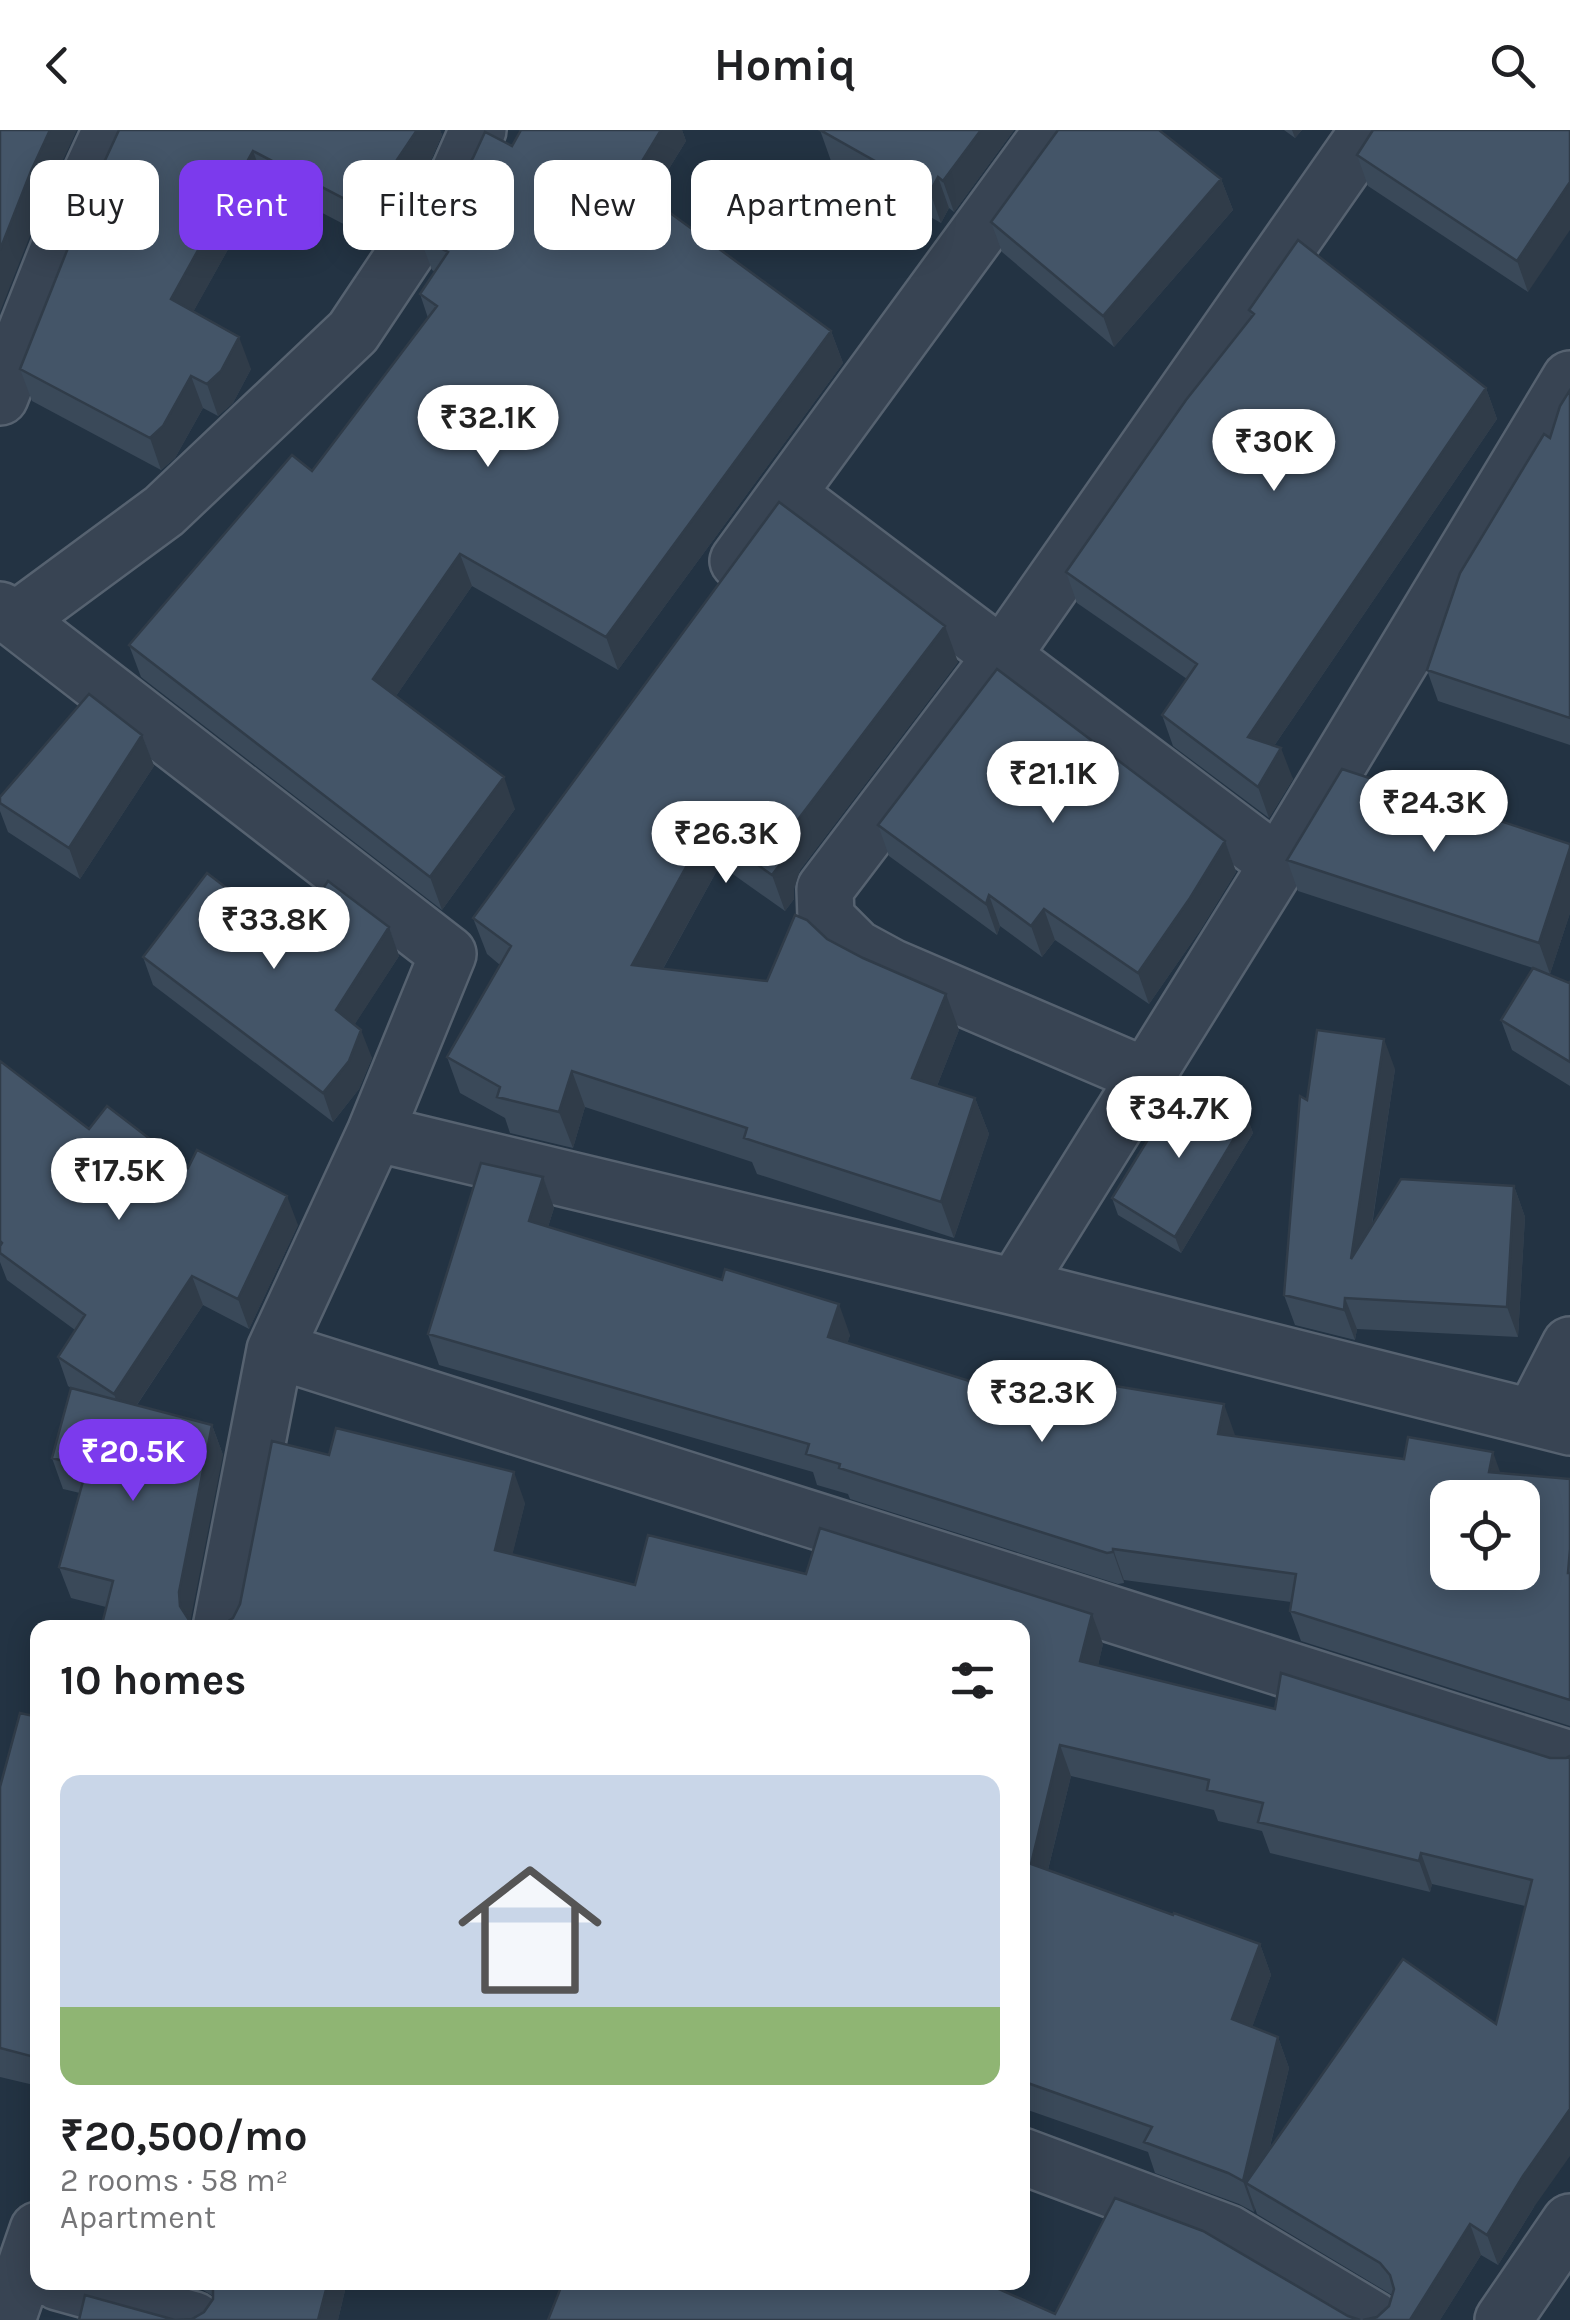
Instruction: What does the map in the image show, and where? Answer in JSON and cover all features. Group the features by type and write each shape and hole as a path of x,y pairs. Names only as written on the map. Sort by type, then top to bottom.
{"street":[{"path":"0,396 110,130"},
{"path":"222,1620 275,1350 376,1133 460,938 8,615 164,511 353,332 459,172 478,130"},
{"path":"705,605 1054,130"},
{"path":"1146,1076 856,948 826,918 825,889 1002,656 1369,130"},
{"path":"1015,1287 1278,864 1570,380"},
{"path":"787,494 1278,864"},
{"path":"376,1133 1015,1287 1551,1422 1570,1345"},
{"path":"275,1350 1570,1760"},
{"path":"1030,2159 1228,2233 1374,2320"},
{"path":"1503,2320 1570,2222"},
{"path":"39,2290 194,2320"}],"building":[{"path":"0,130 50,130 36,160 30,160 30,174 0,250"},
{"path":"119,130 417,130 397,160 343,160 343,198 323,188 323,160 270,160 253,151 248,160 179,160 179,250 198,250 171,299 239,337 221,371 207,384 191,376 163,426 150,438 20,369 67,250 159,250 159,160 105,160"},
{"path":"521,130 661,130 643,160 534,160 534,250 671,250 671,214 691,228 691,250 721,250 831,331 606,637 460,554 373,679 504,777 430,877 129,645 292,455 312,471 437,306 420,294 448,252 444,250 514,250 514,160 472,160 485,132 512,146"},
{"path":"820,130 981,130 943,181 938,177 932,188 932,160 873,160"},
{"path":"1058,130 1159,130 1221,179 1103,316 991,222"},
{"path":"1373,130 1570,130 1570,182 1517,261 1357,155"},
{"path":"1298,240 1486,388 1248,737 1281,748 1258,787 1162,715 1197,664 1066,572 1186,400 1254,314 1249,310"},
{"path":"1570,390 1570,718 1427,670 1460,573 1544,434 1550,438 1560,406"},
{"path":"779,502 945,626 787,834 781,863 772,875 707,829 632,965 767,981 795,915 807,920 827,939 863,958 946,994 912,1078 975,1098 941,1202 744,1138 747,1128 572,1071 559,1112 497,1097 500,1087 447,1057 511,946 473,918"},
{"path":"997,669 1225,841 1138,973 1044,909 1031,926 989,895 986,904 878,825"},
{"path":"89,694 142,735 69,848 0,803 0,797"},
{"path":"1342,769 1570,844 1539,943 1287,860"},
{"path":"207,873 290,937 328,881 389,927 336,1010 361,1030 349,1061 323,1093 143,957"},
{"path":"1533,968 1570,981 1570,1062 1501,1020"},
{"path":"1317,1030 1384,1039 1351,1259 1401,1179 1514,1186 1507,1307 1345,1298 1344,1310 1284,1295 1300,1096 1307,1100"},
{"path":"0,1061 89,1129 107,1106 188,1168 197,1150 287,1196 238,1299 192,1276 114,1394 58,1357 85,1315 0,1253"},
{"path":"1179,1089 1247,1117 1175,1237 1112,1198"},
{"path":"481,1163 543,1177 529,1221 722,1280 725,1269 839,1304 828,1337 1056,1408 1061,1377 1224,1404 1218,1434 1404,1459 1408,1437 1493,1452 1489,1472 1570,1479 1570,1700 1290,1611 1296,1574 1113,1549 1107,1553 839,1468 840,1464 806,1454 809,1444 428,1334"},
{"path":"71,1388 212,1425 179,1592 180,1606 189,1620 103,1620 113,1581 59,1567 87,1467 52,1458"},
{"path":"336,1428 514,1472 495,1550 635,1585 648,1535 806,1574 820,1528 1092,1614 1080,1661 1275,1709 1281,1673 1550,1758 1570,1756 1570,2109 1487,2235 1470,2224 1410,2320 1363,2320 1377,2317 1389,2306 1394,2289 1390,2275 1380,2263 1246,2183 1403,1959 1496,2024 1532,1880 1421,1853 1419,1861 1258,1822 1263,1803 1207,1790 1209,1780 1060,1745 1031,1864 1260,1944 1232,2019 1278,2037 1243,2181 1144,2142 1152,2127 1030,2084 1030,1620 230,1620 240,1604 272,1441 329,1455"},
{"path":"20,1713 30,1715 30,2056 0,2048 0,1787"},
{"path":"1115,2198 1203,2231 1360,2320 548,2320 560,2290 1001,2290 1055,2314"},
{"path":"213,2290 326,2290 318,2320 175,2320 192,2319 204,2312 213,2299"},
{"path":"85,2295 175,2320 79,2320"}]}
